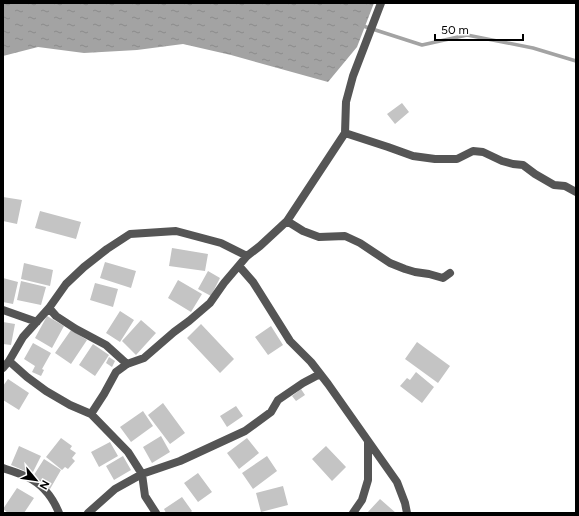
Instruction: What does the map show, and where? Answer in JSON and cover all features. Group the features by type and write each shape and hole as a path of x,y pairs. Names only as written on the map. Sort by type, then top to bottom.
{"street":[{"path":"91,414 116,372 127,364 144,358 210,303 224,283 247,256 288,221 345,133 346,102 353,76 381,3"},
{"path":"345,133 413,156 435,159 457,159 473,151 482,152 502,161 523,165 554,185 565,186 576,192"},
{"path":"288,221 303,231 320,237 346,236 405,270 443,278 450,273"},
{"path":"3,368 9,361 23,337 49,308 66,284 84,267 107,249 130,234 176,231 221,243 247,256"},
{"path":"239,266 253,282 290,341 312,362 397,482 407,513"},
{"path":"49,308 56,316 76,329 106,345 127,364"},
{"path":"3,310 36,322"},
{"path":"9,361 46,391 70,405 91,414 128,452 142,474 145,496 156,513"},
{"path":"88,513 115,489 142,474 180,461 245,431 271,412 278,400 303,383 320,374"},
{"path":"353,513 362,500 368,480 368,442"},
{"path":"3,468 27,477 44,488 56,504 59,513"}],"water":[{"path":"3,3 374,3 357,47 328,82 231,55 183,44 137,50 84,53 38,47 3,56"}],"building":[{"path":"402,103 409,112 395,124 387,114"},
{"path":"3,197 22,200 17,224 3,221"},
{"path":"40,211 81,222 76,239 35,228"},
{"path":"172,248 208,254 205,271 169,266"},
{"path":"105,262 136,271 131,288 100,278"},
{"path":"24,263 53,270 50,286 21,279"},
{"path":"208,271 220,278 211,296 198,289"},
{"path":"3,278 18,282 13,304 3,302"},
{"path":"178,280 202,294 191,312 168,298"},
{"path":"21,281 46,287 41,305 17,300"},
{"path":"95,283 118,289 113,307 90,300"},
{"path":"120,311 134,320 120,342 106,333"},
{"path":"47,316 64,326 52,348 35,338"},
{"path":"141,320 156,333 136,355 122,341"},
{"path":"3,322 15,324 11,345 3,344"},
{"path":"201,324 234,359 220,373 187,338"},
{"path":"271,326 283,345 268,355 255,337"},
{"path":"71,330 87,340 71,364 55,353"},
{"path":"417,342 450,366 438,383 405,359"},
{"path":"33,343 51,353 42,369 44,370 41,376 32,372 35,366 24,359"},
{"path":"93,344 109,355 95,376 79,365"},
{"path":"109,357 115,361 112,367 106,363"},
{"path":"416,372 434,387 422,403 400,386 407,378 410,380"},
{"path":"8,379 29,393 19,410 3,400 3,386"},
{"path":"301,389 305,395 296,401 292,396"},
{"path":"163,403 185,433 170,444 148,415"},
{"path":"236,406 243,416 227,427 220,416"},
{"path":"143,411 153,426 131,442 120,427"},
{"path":"161,436 170,452 152,463 143,447"},
{"path":"61,438 72,446 70,449 76,453 72,458 75,461 68,469 65,467 62,470 46,457"},
{"path":"247,438 259,453 239,469 227,453"},
{"path":"110,442 118,456 99,467 91,452"},
{"path":"19,446 41,456 32,474 11,465"},
{"path":"326,446 346,467 332,481 312,459"},
{"path":"123,456 131,470 114,480 106,466"},
{"path":"267,456 277,471 253,489 242,473"},
{"path":"44,459 61,470 50,489 32,478"},
{"path":"198,473 212,492 198,502 184,483"},
{"path":"283,486 288,505 261,512 256,493"},
{"path":"17,488 34,498 24,513 8,513 3,509"},
{"path":"182,497 192,511 190,513 166,513 164,509"},
{"path":"380,499 396,513 367,513"}],"waterway":[{"path":"360,25 422,45 467,35 533,48 576,61"}]}
